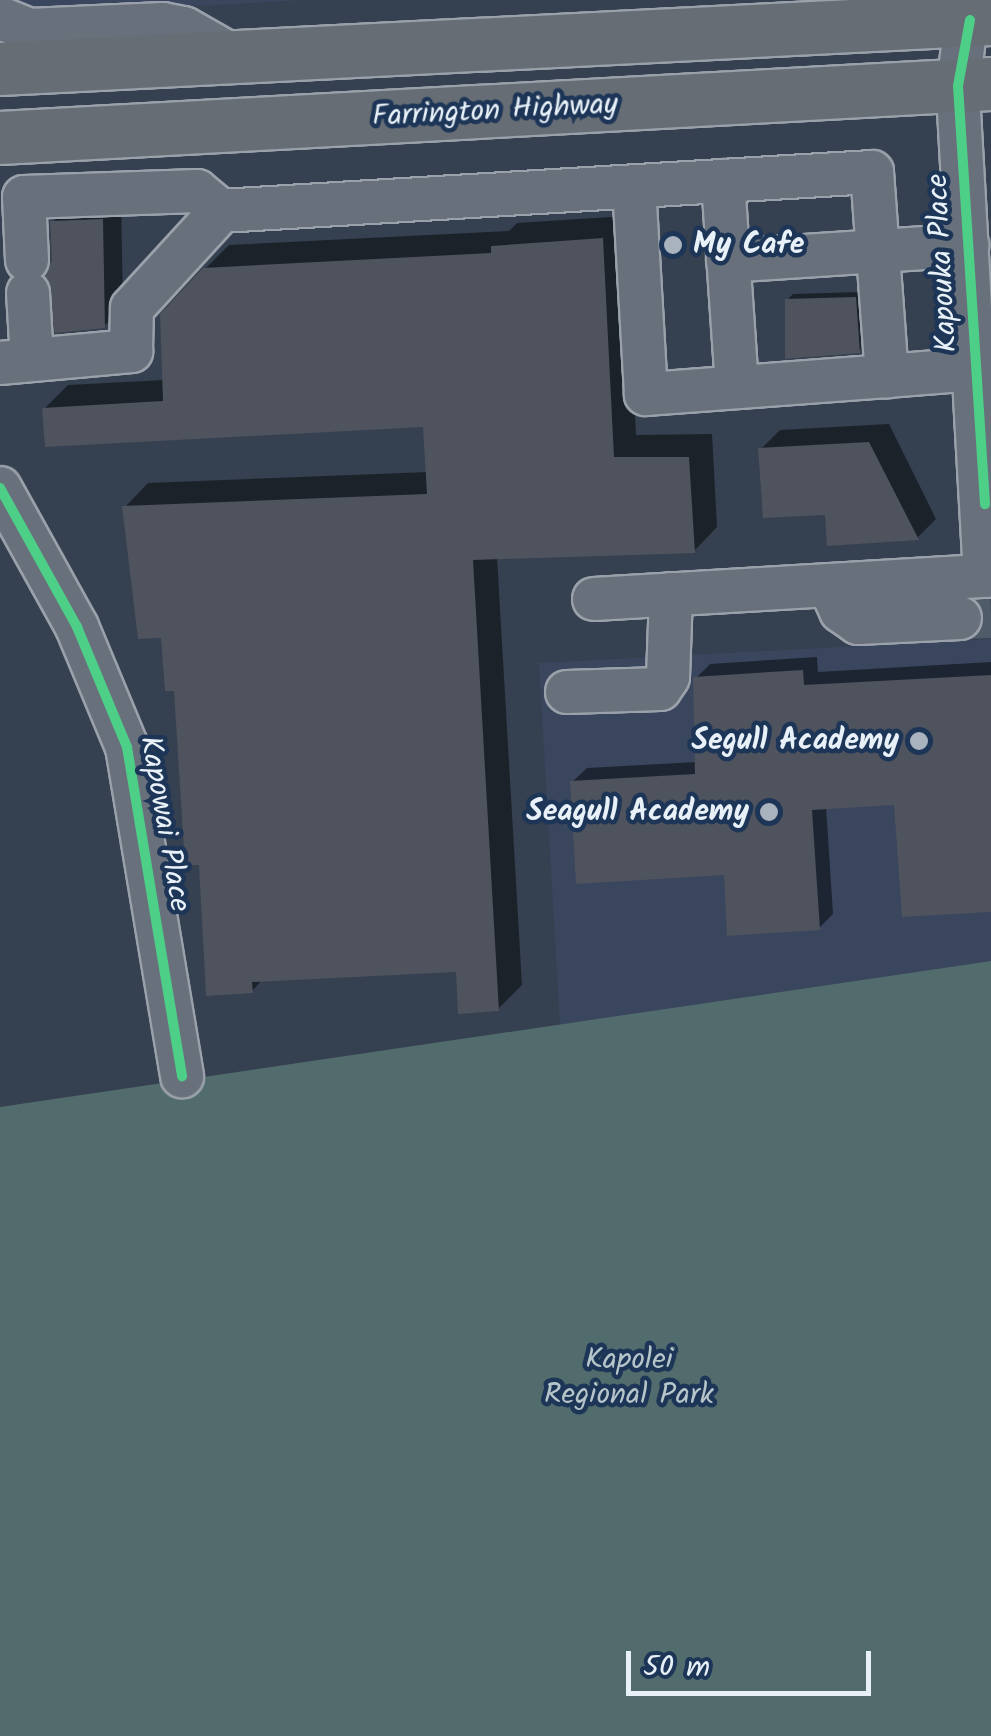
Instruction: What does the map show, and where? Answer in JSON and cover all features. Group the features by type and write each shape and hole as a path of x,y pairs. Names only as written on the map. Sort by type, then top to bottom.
{"main road":[{"path":"0,69 977,13"},
{"name":"Farrington Highway","path":"0,138 974,85"}],"street":[{"name":"Kapouka Place","path":"977,13 967,245 980,364 988,576"},
{"path":"0,18 29,30 164,24 184,28 235,57"},
{"path":"221,211 132,308 132,351 16,361 28,277 24,197 197,192 221,211 872,172 887,376"},
{"path":"723,181 737,387"},
{"path":"634,186 646,394 887,376 980,364"},
{"path":"728,261 967,245"},
{"name":"Kapowai Place","path":"0,488 77,626 128,747 182,1076"},
{"path":"594,598 988,576"},
{"path":"829,585 842,612 858,623 960,618"},
{"path":"567,692 660,690 668,678 671,594"}],"shaded area":[{"path":"0,0 302,0 0,18"},
{"name":"Seagull Academy","path":"991,639 991,961 560,1025 539,663"}],"green space":[{"name":"Kapolei Regional Park","path":"991,961 991,1736 0,1736 0,1107"}],"building":[{"path":"103,219 105,328 55,333 45,276 52,260 50,221"},
{"path":"603,238 614,457 689,457 695,553 473,560 499,1011 458,1014 456,972 252,982 253,993 206,996 199,865 185,865 174,691 165,691 161,638 138,639 122,506 427,494 423,427 45,447 42,408 163,401 160,314 203,268 491,253 491,246"},
{"path":"856,297 860,353 785,359 785,299"},
{"path":"869,442 919,540 827,546 825,515 763,518 758,448"},
{"path":"803,670 804,685 991,675 991,912 902,917 894,805 812,810 820,930 727,936 724,875 576,884 570,781 695,774 693,677"}],"tunnel":[{"path":"960,618 991,617"}],"cycle path":[{"path":"970,20 958,86 985,504"},
{"path":"0,488 77,627 127,747 182,1076"}],"place":[{"name":"My Cafe","path":"673,245"},
{"name":"Segull Academy","path":"919,741"},
{"name":"Seagull Academy","path":"769,812"}]}
